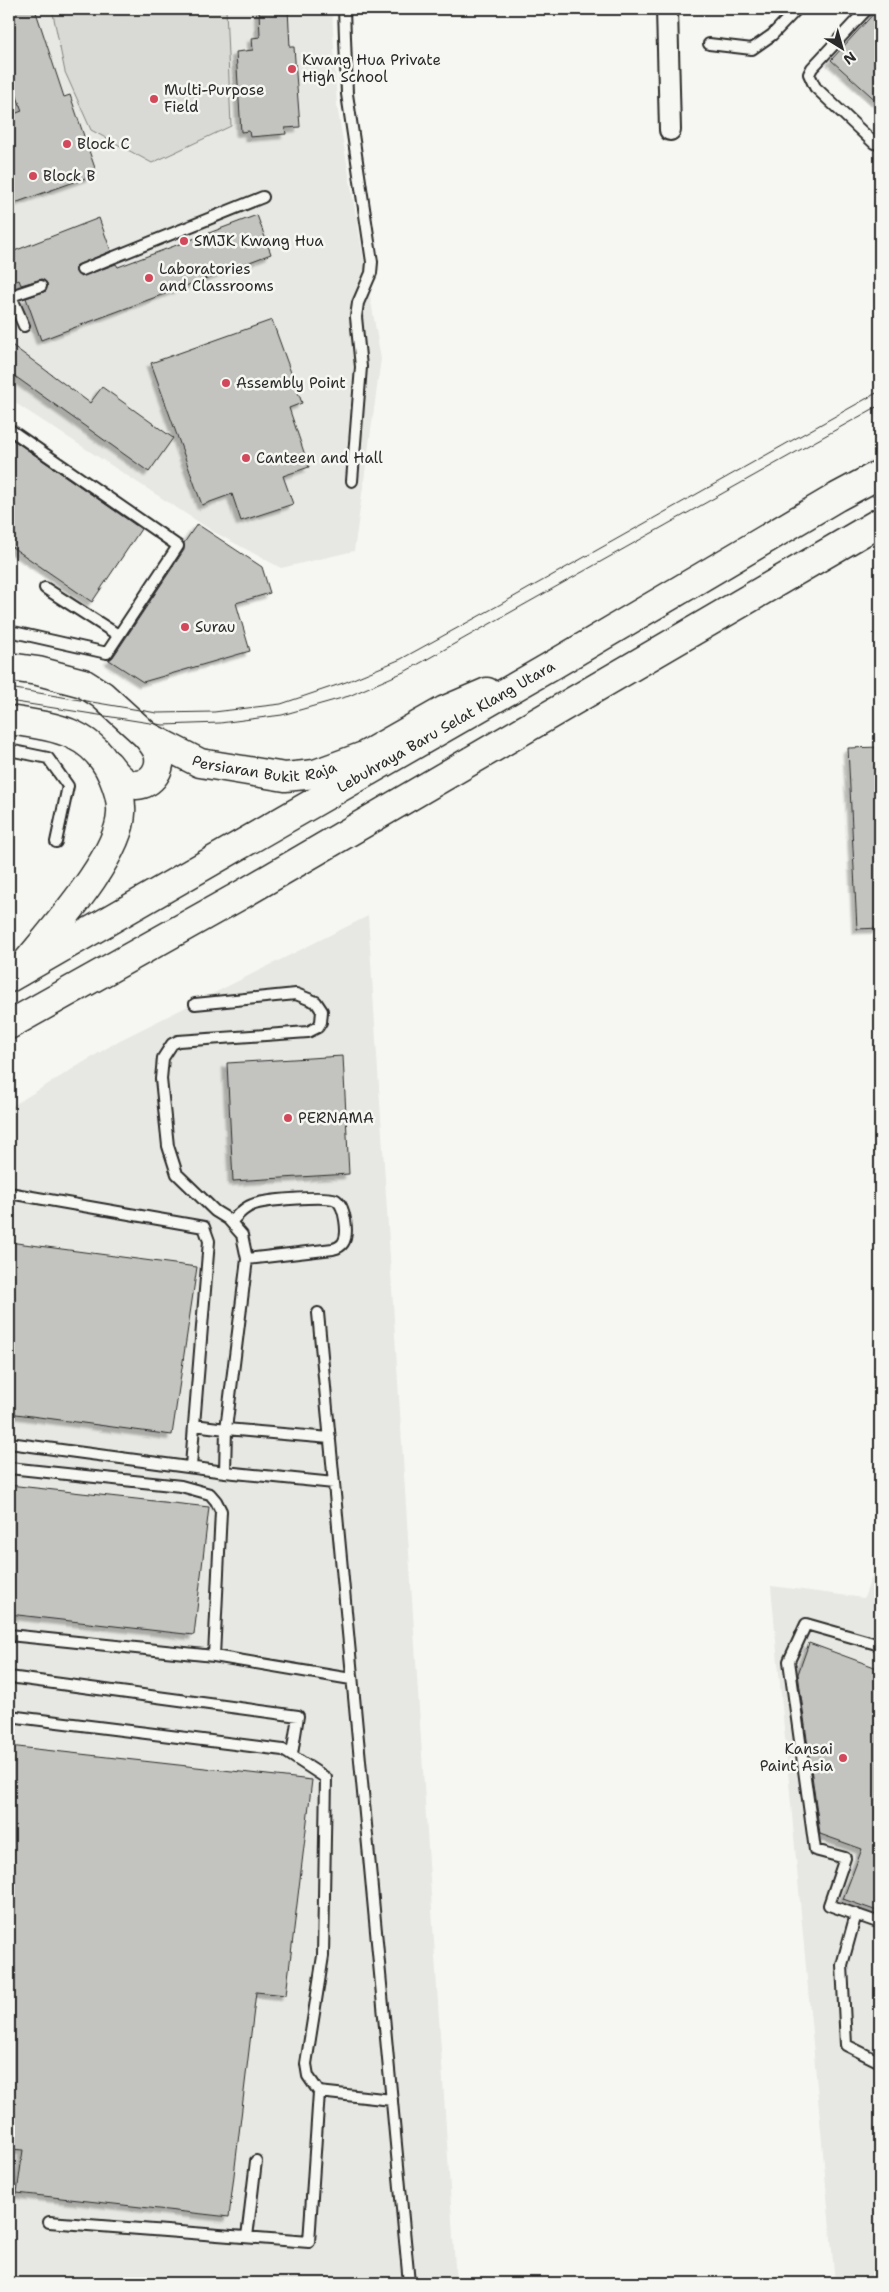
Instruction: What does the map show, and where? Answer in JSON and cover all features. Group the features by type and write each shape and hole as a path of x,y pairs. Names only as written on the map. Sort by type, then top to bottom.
{"main road":[{"name":"Lebuhraya Baru Selat Klang Utara","path":"12,975 553,665 837,497 880,474"},
{"path":"9,1025 241,895 880,522"},
{"name":"Persiaran Bukit Raja","path":"9,667 54,675 82,683 102,695 147,736 200,763 285,777 315,774 364,756 445,710 553,665"},
{"path":"9,720 58,728 68,732 93,747 124,780 135,785 146,782 160,766 158,753 147,736"},
{"path":"12,975 103,866 122,816 121,796 106,762"}],"street":[{"path":"666,9 670,130"}],"lane":[{"path":"344,9 347,94 372,262 371,273 358,303 356,317 361,367 352,481"},
{"path":"709,44 752,48 772,35 797,9"},
{"path":"867,9 812,68 809,74 815,87 874,143 880,144"},
{"path":"82,270 263,198"},
{"path":"24,326 10,296 41,286"},
{"path":"9,428 178,546 107,653 9,631"},
{"path":"44,588 118,634"},
{"path":"9,750 48,758 68,786 56,842"},
{"path":"195,1004 296,994 316,1002 322,1011 321,1022 308,1032 178,1041 172,1044 163,1058 161,1080 168,1146 177,1174 208,1204 231,1222 242,1235 248,1259 226,1429 225,1472"},
{"path":"9,1192 204,1227 209,1240 191,1467"},
{"path":"231,1222 248,1206 261,1202 323,1198 334,1199 341,1206 346,1237 342,1245 333,1249 248,1259"},
{"path":"318,1314 409,2283"},
{"path":"194,1425 330,1438"},
{"path":"9,1443 225,1472 334,1483"},
{"path":"9,1468 181,1486 210,1494 221,1511 214,1656"},
{"path":"880,1645 806,1624 789,1661 815,1850 845,1858 829,1905 880,1923"},
{"path":"9,1635 214,1656 352,1679"},
{"path":"9,1677 298,1716 292,1754"},
{"path":"9,1716 284,1750 326,1778 322,1956 306,2064 308,2076 319,2092 309,2242 49,2222"},
{"path":"856,1914 842,1965 846,2046 880,2062"},
{"path":"319,2092 392,2100"},
{"path":"247,2236 256,2161"}],"shaded area":[{"name":"SMJK Kwang Hua","path":"9,9 332,9 337,106 381,359 354,551 281,568 214,532 9,399"},
{"name":"Multi-Purpose Field","path":"52,9 226,9 231,126 152,163 91,130 65,72"},
{"path":"368,916 456,2283 9,2283 9,1108 120,1040"},
{"path":"880,1554 880,2283 835,2283 771,1586 864,1598"}],"building":[{"path":"9,9 35,9 64,97 70,95 97,174 9,205 9,116 22,111 9,72"},
{"path":"259,9 288,9 290,47 294,47 300,127 285,128 286,134 250,137 249,131 241,132 236,52 253,50 252,38 260,37"},
{"path":"880,9 880,104 831,60"},
{"name":"Laboratories and Classrooms","path":"257,215 271,254 41,340 26,298 46,291 47,283 42,279 21,285 19,280 9,284 9,253 99,218 111,251 77,265 76,272 81,277 116,264 118,267"},
{"path":"272,320 302,403 289,408 309,467 283,476 293,504 241,521 232,494 202,505 151,363"},
{"path":"9,343 90,403 102,387 173,438 149,472 9,372"},
{"path":"9,437 141,529 92,602 9,545"},
{"name":"Surau","path":"197,524 262,567 270,593 236,603 250,651 143,682 109,660 113,657 184,550 184,543"},
{"path":"880,747 880,928 857,929 848,748"},
{"name":"PERNAMA","path":"343,1056 349,1174 233,1181 227,1063"},
{"path":"9,1242 197,1267 172,1435 9,1413"},
{"path":"9,1485 209,1507 194,1635 9,1614"},
{"name":"Kansai Paint Asia","path":"809,1643 880,1669 880,1912 843,1899 862,1849 820,1834 798,1674"},
{"path":"9,1746 312,1780 286,1995 256,1992 229,2217 17,2193 23,2150 9,2149"}],"tram line":[{"path":"9,688 157,713 214,712 281,704 346,682 401,659 880,391"},
{"path":"9,701 163,725 220,723 282,715 349,696 406,671 880,405"}],"place":[{"name":"Kwang Hua Private High School","path":"292,69"},
{"name":"Multi-Purpose Field","path":"154,99"},
{"name":"Block C","path":"67,144"},
{"name":"Block B","path":"33,176"},
{"name":"SMJK Kwang Hua","path":"184,241"},
{"name":"Laboratories and Classrooms","path":"149,278"},
{"name":"Assembly Point","path":"226,383"},
{"name":"Canteen and Hall","path":"246,458"},
{"name":"Surau","path":"185,627"},
{"name":"PERNAMA","path":"288,1118"},
{"name":"Kansai Paint Asia","path":"843,1758"}]}
